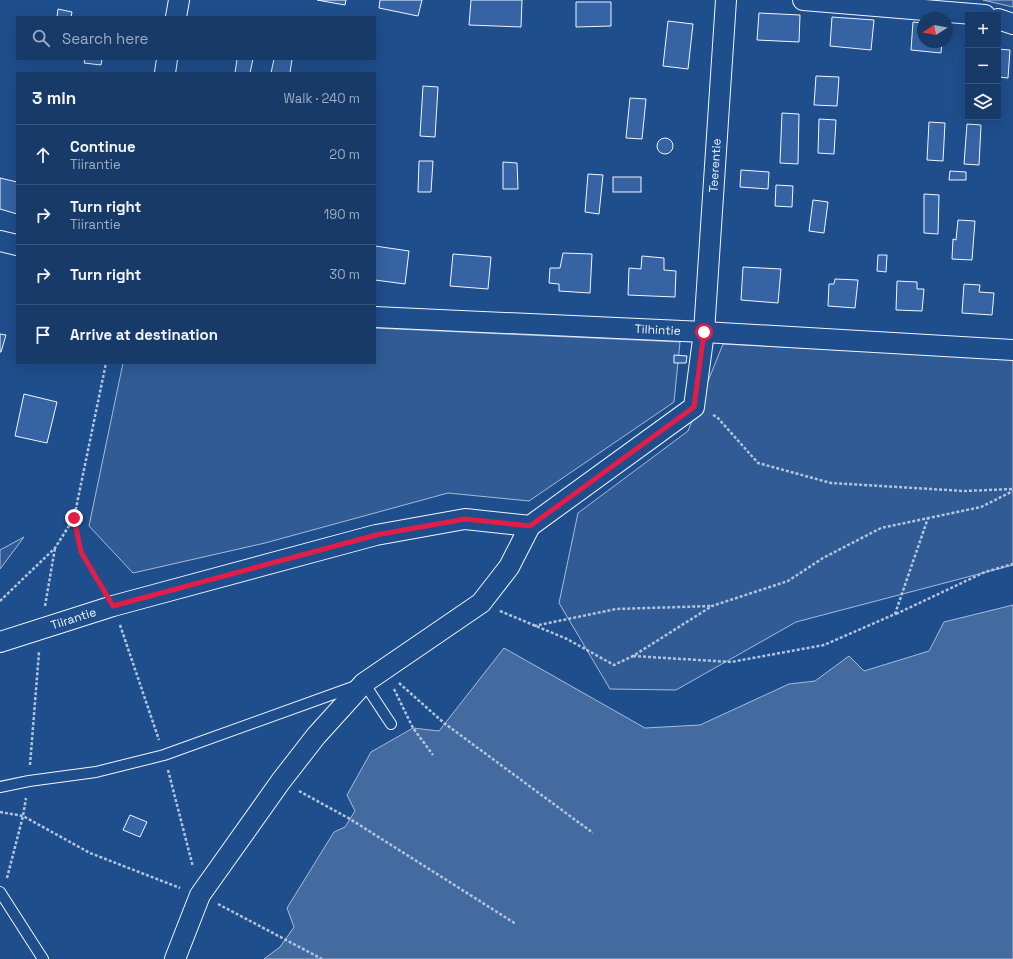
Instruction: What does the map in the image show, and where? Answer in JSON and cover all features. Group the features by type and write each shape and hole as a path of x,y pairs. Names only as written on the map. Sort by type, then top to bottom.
{"street":[{"path":"176,16 179,0"},
{"name":"Teerentie","path":"704,332 726,0"},
{"path":"803,0 965,13"},
{"path":"1001,20 1013,24"},
{"path":"165,72 168,60"},
{"path":"0,241 16,245"},
{"name":"Tilhintie","path":"376,317 704,332 1013,350"},
{"path":"175,959 200,895 281,781 316,736 364,683 481,602 509,567 530,526 694,407 704,332"},
{"name":"Tiirantie","path":"0,642 113,606 376,535 465,519 530,526"}],"lane":[{"path":"0,787 29,781 96,772 164,755 364,683 391,724"},
{"path":"1,894 43,959"}],"path":[{"path":"0,601 55,548 74,518 106,364"},
{"path":"694,407 717,417 758,463 832,483 964,491 1013,490"},
{"path":"481,602 567,639 614,665 633,656 712,606 788,580 823,558 881,528 981,507 1013,490"},
{"path":"74,518 81,552 113,606 164,755 200,895"},
{"path":"895,614 928,518"},
{"path":"1,894 23,816 29,781 41,629 55,548"},
{"path":"633,656 731,662 824,645 985,572 1013,564"},
{"path":"534,626 616,609 712,606"},
{"path":"384,669 413,728 433,755"},
{"path":"384,669 444,724 593,833"},
{"path":"281,781 350,819 516,924"},
{"path":"0,812 23,816 90,853 200,895 322,959"}],"shaded area":[{"path":"983,0 1013,0 1013,7"},
{"path":"376,328 680,342 674,402 529,501 448,493 265,543 133,573 89,526 123,364 376,364"},
{"path":"723,344 1013,359 1013,565 796,622 676,690 610,689 559,603 578,513 688,431"},
{"path":"24,537 0,569 0,550"},
{"path":"1013,605 1013,959 264,959 280,947 294,927 287,908 334,832 345,827 355,811 347,795 371,752 413,728 439,731 504,648 645,728 700,725 789,684 815,681 849,656 864,671 929,651 944,622"}],"building":[{"path":"317,0 346,0 345,5"},
{"path":"380,0 422,0 418,16 379,8"},
{"path":"471,0 522,0 521,27 469,25"},
{"path":"576,2 611,2 611,26 576,27"},
{"path":"58,9 72,12 71,16 57,16"},
{"path":"759,13 800,15 799,42 757,40"},
{"path":"832,17 874,20 871,50 830,46"},
{"path":"668,21 693,24 688,69 663,66"},
{"path":"913,22 917,22 917,48 941,48 941,53 911,50"},
{"path":"1001,49 1010,50 1008,78 1001,77"},
{"path":"85,60 102,60 101,65 84,63"},
{"path":"237,60 253,60 250,72 235,72"},
{"path":"274,60 292,60 290,72 271,72"},
{"path":"816,76 839,77 837,106 814,105"},
{"path":"423,86 438,87 435,137 420,136"},
{"path":"630,98 646,99 642,139 626,138"},
{"path":"782,113 799,114 798,164 780,163"},
{"path":"819,119 836,120 834,154 818,153"},
{"path":"929,122 945,123 943,161 927,160"},
{"path":"967,124 981,125 979,165 964,164"},
{"path":"665,138 672,143 673,146 668,153 665,154 658,149 657,146 662,139"},
{"path":"419,161 433,161 431,192 418,192"},
{"path":"503,162 517,163 518,189 503,189"},
{"path":"741,170 769,172 768,189 740,187"},
{"path":"950,171 966,172 966,180 949,180"},
{"path":"588,174 603,175 599,214 585,212"},
{"path":"613,177 641,177 641,192 613,192"},
{"path":"0,178 16,182 16,214 0,209"},
{"path":"776,185 793,186 792,207 775,206"},
{"path":"924,194 939,195 938,234 924,233"},
{"path":"813,200 828,202 824,233 809,231"},
{"path":"958,220 975,221 972,260 952,259 953,239 956,240"},
{"path":"376,246 409,251 405,284 376,280"},
{"path":"563,253 592,254 590,293 559,291 559,284 549,283 550,268 560,268"},
{"path":"453,254 491,257 488,289 450,286"},
{"path":"878,255 887,255 886,272 877,271"},
{"path":"642,256 664,258 664,270 676,271 675,297 628,295 629,268 641,269"},
{"path":"743,267 781,269 778,303 741,300"},
{"path":"835,279 858,280 855,308 828,306 829,284 834,284"},
{"path":"897,281 917,282 917,289 924,289 922,311 896,310"},
{"path":"964,284 980,285 979,292 994,293 992,315 962,313"},
{"path":"0,334 6,335 1,352 0,352"},
{"path":"674,355 687,356 686,363 674,363"},
{"path":"24,394 57,402 47,443 15,436"},
{"path":"130,815 147,822 140,837 123,830"}],"route":[{"path":"74,518 81,552 113,606 376,535 465,519 530,526 694,407 704,332"}]}
